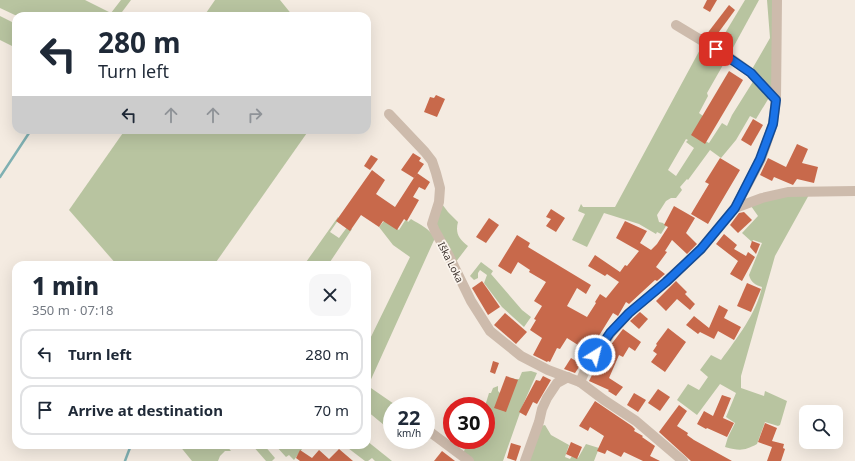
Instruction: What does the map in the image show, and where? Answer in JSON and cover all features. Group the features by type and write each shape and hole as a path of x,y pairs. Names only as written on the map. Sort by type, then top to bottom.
{"street":[{"path":"580,382 587,366 610,333 629,313 666,282 701,249 735,208 760,159 773,124 776,100 777,0"},
{"path":"676,25 729,57 751,73 776,100"},
{"name":"Iška Loka","path":"389,114 432,161 440,188 439,202 432,224 471,301 490,331 521,356 548,370 580,382 636,421 684,461"},
{"path":"735,208 762,198 788,192 855,191"},
{"path":"525,461 547,398 557,384 568,377"},
{"path":"435,436 468,461"}],"green space":[{"path":"0,0 85,0 109,12 12,12 12,14 0,8"},
{"path":"121,0 131,0 122,12 112,12"},
{"path":"215,0 280,0 290,12 207,12"},
{"path":"745,0 759,0 729,55 716,48"},
{"path":"767,0 774,0 773,89 751,71 770,38"},
{"path":"0,16 12,22 12,46 0,40"},
{"path":"703,44 727,58 707,93 708,96 699,113 703,116 701,139 709,143 722,123 727,126 732,115 754,80 770,96 756,119 750,116 736,140 721,158 710,150 688,180 687,179 680,187 682,190 676,198 671,198 666,201 657,215 659,222 666,226 661,234 657,232 656,234 639,224 604,213 587,247 572,240 585,214 578,211 581,204 583,207 615,207","holes":["686,139 688,140 686,142 694,148 676,176 668,170"]},
{"path":"122,134 306,134 217,261 114,261 69,210"},
{"path":"810,193 775,256 741,376 741,388 764,396 765,391 787,401 780,425 778,426 765,422 757,444 749,448 738,450 725,447 735,423 726,417 736,393 720,384 697,415 677,400 688,384 699,390 708,377 700,370 711,355 721,360 751,316 759,297 762,287 752,282 749,275 762,243 753,240 752,242 742,233 758,216 751,206 770,199"},
{"path":"442,204 458,222 458,236 468,246 455,263 436,226"},
{"path":"338,217 339,219 330,232 339,238 348,226 352,229 331,261 307,261"},
{"path":"406,219 408,222 411,219 424,227 435,238 371,379 371,337 410,257 393,245 379,227 384,221 399,230"},
{"path":"481,262 493,271 491,274 522,310 531,317 524,327 502,307 484,283 487,275 480,270 478,273 478,278 474,280 470,276"},
{"path":"531,371 537,373 522,407 503,461 472,461 463,454 465,449 495,449 495,397 488,397 489,393 491,393 493,388 498,386 498,391 501,394 504,394 512,378 519,379 522,372"},
{"path":"371,388 384,397 383,424 371,414"},
{"path":"545,425 551,435 569,445 565,457 570,459 572,456 578,458 586,444 599,448 594,461 529,461 541,426"},
{"path":"371,444 392,461 375,461 372,458 365,461 349,449 371,449"},
{"path":"182,449 229,449 231,451 225,451 220,456 218,461 192,461"},
{"path":"256,449 267,449 275,458 272,461 266,461"},
{"path":"279,449 302,449 294,460 289,455 286,457"}],"building":[{"path":"707,0 717,0 710,12 703,8"},
{"path":"729,5 735,10 713,40 706,35"},
{"path":"729,71 743,80 705,144 691,135"},
{"path":"436,95 445,99 437,117 424,112 430,97 434,98"},
{"path":"753,119 763,125 751,146 741,140"},
{"path":"797,144 808,149 802,163 818,167 814,183 797,179 793,185 774,177 772,181 760,175 768,158 786,167"},
{"path":"413,153 421,158 419,161 424,164 414,178 401,170"},
{"path":"371,155 378,159 370,170 364,166"},
{"path":"720,158 740,170 708,224 691,214 709,184 705,182"},
{"path":"372,170 385,180 376,194 395,207 417,173 430,182 425,190 419,187 413,197 419,200 407,221 404,219 397,230 383,221 379,227 361,215 350,231 336,221"},
{"path":"674,206 695,218 686,233 697,244 687,254 672,240 665,251 667,252 656,267 665,274 657,281 655,280 629,304 626,302 618,316 613,313 589,352 567,338 560,349 557,348 550,362 533,355 542,338 530,330 536,320 534,319 542,306 534,301 546,282 529,272 530,270 518,262 511,274 498,266 517,235 530,243 528,247 591,285 586,294 577,288 567,306 587,317 600,294 606,298 619,282 607,274 605,276 588,266 595,255 620,272 639,251 616,238 625,221 647,231 640,243 651,250 657,244 668,227 664,225"},
{"path":"551,209 565,218 556,232 546,226 551,219 546,217"},
{"path":"744,212 752,220 738,233 730,225 739,213"},
{"path":"489,218 499,225 486,243 476,237"},
{"path":"724,234 737,245 734,249 746,256 748,252 755,257 742,281 730,274 738,261 716,244"},
{"path":"752,241 760,244 756,254 750,247"},
{"path":"482,281 500,307 488,315 472,288"},
{"path":"676,281 687,292 685,294 695,304 690,310 677,299 666,311 656,301"},
{"path":"747,283 761,289 751,312 737,306"},
{"path":"719,305 728,310 724,318 741,327 734,340 718,331 714,339 700,332 698,334 686,325 694,316 709,328"},
{"path":"640,312 648,319 639,329 630,321"},
{"path":"505,313 527,332 516,344 494,325"},
{"path":"668,328 686,342 665,372 651,362 657,354 653,351 657,345 656,344"},
{"path":"623,329 641,342 635,351 629,347 623,357 619,355 609,378 623,387 616,396 608,391 609,390 589,381 600,359"},
{"path":"571,358 581,364 575,373 564,369"},
{"path":"493,361 499,363 495,374 490,372"},
{"path":"506,376 518,380 506,412 495,408"},
{"path":"543,376 551,380 537,404 533,402 526,416 519,412 536,380 540,381"},
{"path":"658,389 670,397 660,411 648,403"},
{"path":"634,393 646,400 638,412 627,405"},
{"path":"722,395 731,398 723,418 734,423 727,437 697,424 704,411 713,416"},
{"path":"595,401 632,426 635,429 634,431 655,446 650,456 660,461 643,461 624,452 621,457 607,450 605,454 597,451 604,436 590,427 588,431 579,426"},
{"path":"679,405 687,411 677,426 688,433 687,435 694,440 732,461 691,461 659,432"},
{"path":"765,423 777,428 772,441 784,444 783,448 785,449 781,461 767,461 772,447 758,442"},
{"path":"571,442 582,447 577,459 566,454"},
{"path":"511,443 521,446 516,461 507,458"},
{"path":"339,449 353,461 300,461 296,458 300,450 312,458 319,450 329,459"},
{"path":"442,451 455,461 434,461"}],"waterway":[{"path":"0,177 28,134"},
{"path":"125,461 130,449"}],"route":[{"path":"595,355 610,333 629,313 666,282 701,249 735,208 760,159 773,124 776,100 751,73 716,49"}]}
